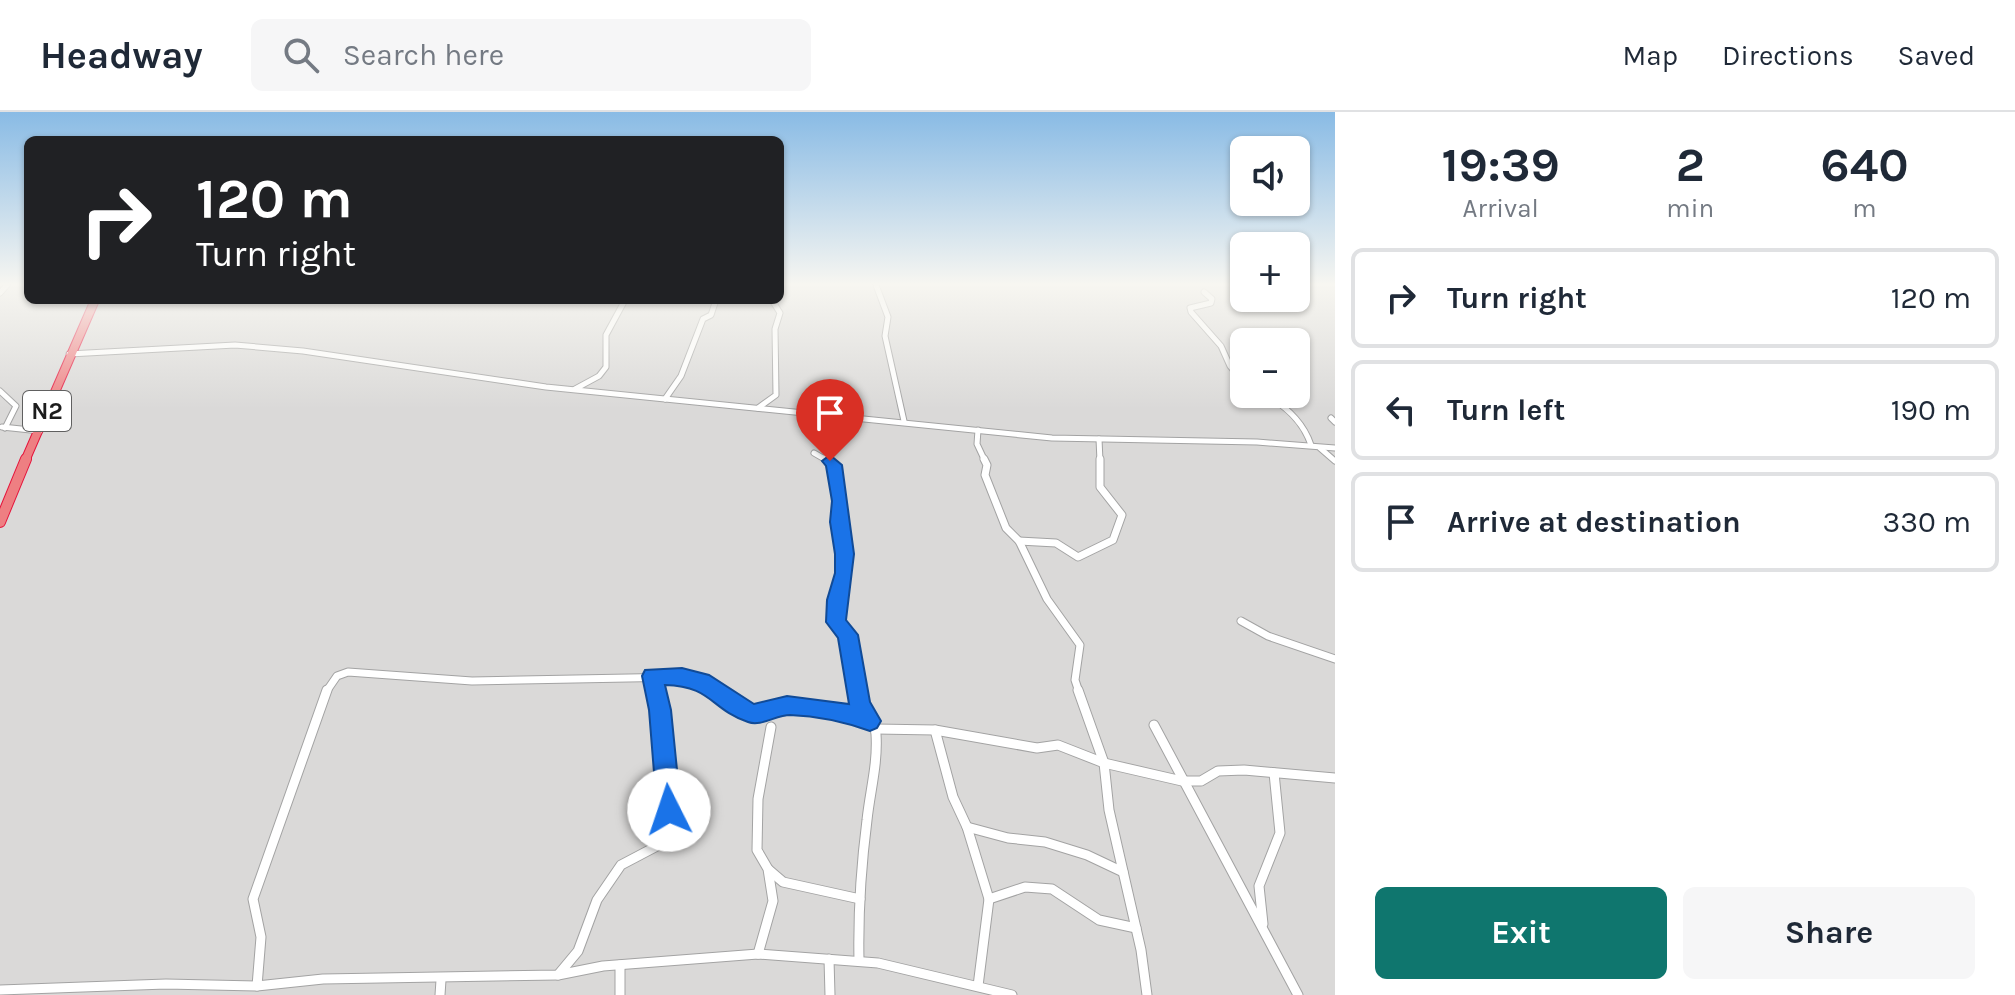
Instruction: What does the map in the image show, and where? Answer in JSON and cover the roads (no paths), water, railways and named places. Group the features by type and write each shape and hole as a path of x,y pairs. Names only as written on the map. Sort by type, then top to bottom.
{"highway":[{"name":"N2","path":"0,522 82,326"}],"street":[{"path":"573,390 599,376 606,367 606,335 611,326"},
{"path":"665,399 681,376 700,326"},
{"path":"758,408 776,395 776,326"},
{"path":"890,326 885,336 897,365 904,421"},
{"path":"1204,326 1221,346 1230,366"},
{"path":"69,354 235,345 303,351 573,390 1052,438 1335,448"},
{"path":"0,391 16,406 2,427 40,431"},
{"path":"1286,408 1315,445 1335,461"},
{"path":"978,430 977,444 987,465 985,475 1006,528 1019,541 1047,599 1080,645 1075,680 1104,763 1109,810 1136,928 1147,995"},
{"path":"1019,541 1056,543 1078,557 1113,540 1122,515 1100,487 1103,477 1097,452 1099,439"},
{"path":"814,453 834,465 844,554 844,573 836,600 836,622 848,635 860,705 873,725 877,761 867,818 860,899 859,961"},
{"path":"1241,621 1268,636 1335,659"},
{"path":"257,986 261,937 253,899 328,687 337,676 348,672 472,681 682,677 709,684 736,706 753,714 787,705 849,713 873,725 935,730 1037,748 1058,745 1104,763 1182,781 1201,781 1218,771 1335,778"},
{"path":"558,975 578,951 597,900 621,865 659,845 669,810 660,710 652,676"},
{"path":"1154,725 1182,781 1193,793 1298,995"},
{"path":"771,727 758,799 757,850 768,869 783,882 860,899"},
{"path":"935,730 953,797 967,827 989,899 981,989"},
{"path":"1264,930 1259,886 1280,833 1274,773"},
{"path":"967,827 1008,838 1045,842 1087,855 1123,872"},
{"path":"758,954 773,901 768,869"},
{"path":"989,899 1025,887 1052,889 1099,920 1136,928"},
{"path":"0,990 166,984 257,986 323,979 441,980 558,975 620,965 758,954 859,961 1012,995"},
{"path":"829,959 830,995"},
{"path":"620,965 620,995"},
{"path":"440,995 441,980"}]}
